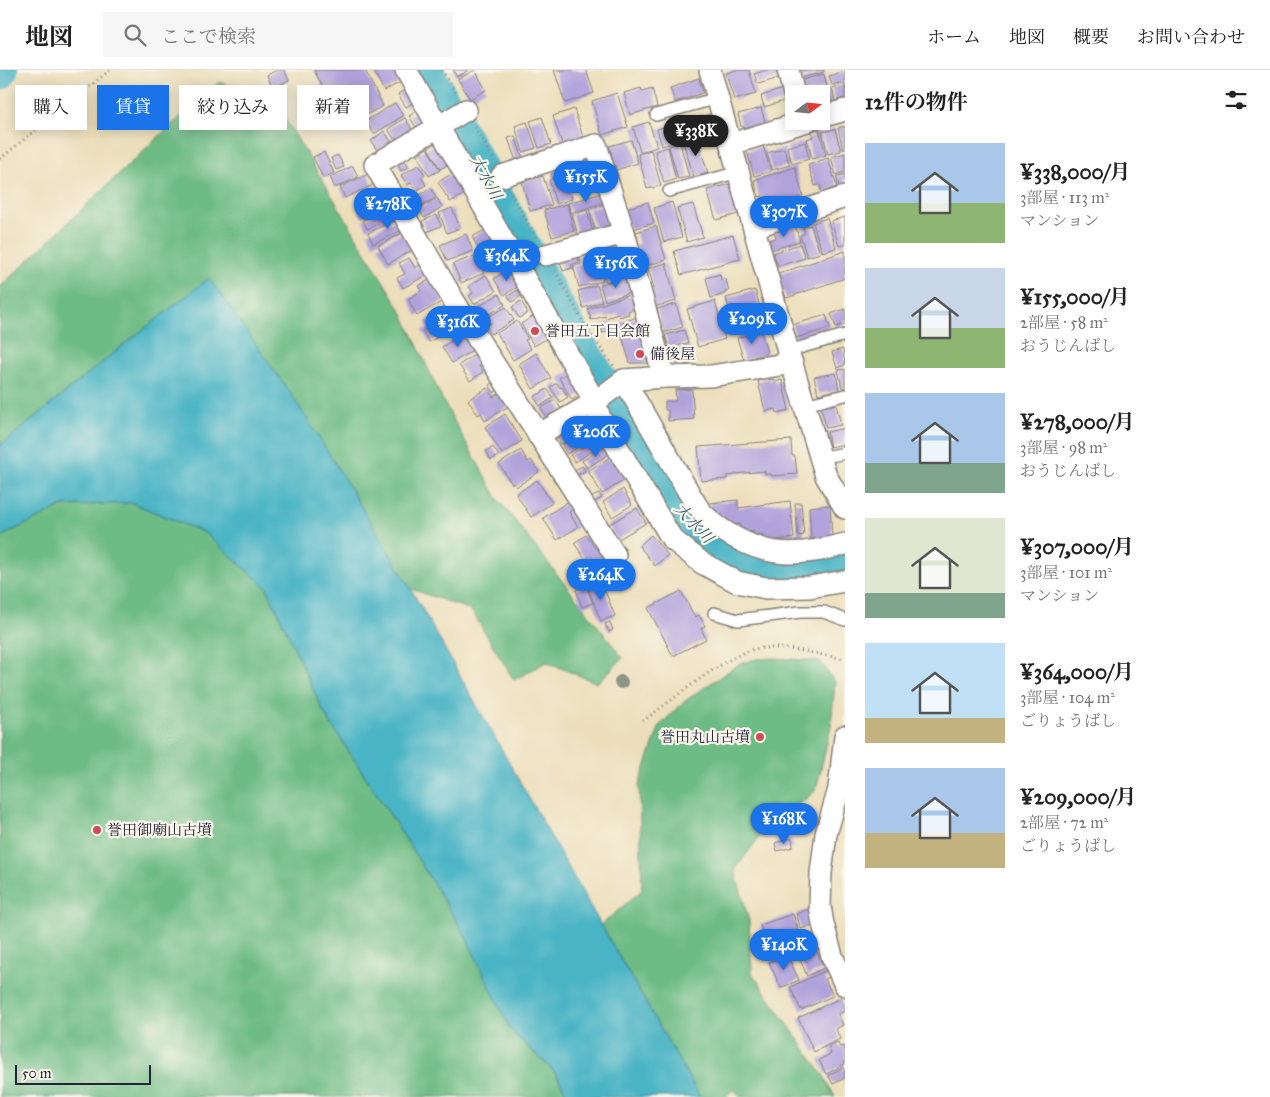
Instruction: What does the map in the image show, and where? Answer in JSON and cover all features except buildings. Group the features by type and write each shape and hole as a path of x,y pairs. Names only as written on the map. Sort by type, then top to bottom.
{"street":[{"path":"406,70 452,119 610,391 702,513 725,531 757,547 776,552 810,552 845,544"},
{"path":"710,70 820,458 826,476 845,508"},
{"path":"788,70 792,85"},
{"path":"830,114 845,110"},
{"path":"452,119 375,166 454,301 616,556"},
{"path":"731,144 785,127"},
{"path":"502,176 596,145 624,233 664,377"},
{"path":"754,227 845,197"},
{"path":"546,255 624,233"},
{"path":"538,435 610,391 664,377 711,376 790,357"},
{"path":"610,391 600,418 672,539 702,563 737,582 766,588 810,587 845,581"},
{"path":"845,736 842,789 826,834 821,873 820,906 832,956 845,985"}],"lane":[{"path":"656,115 718,98"},
{"path":"669,190 739,172"},
{"path":"790,357 845,335"},
{"path":"804,405 845,395"},
{"path":"820,458 845,454"},
{"path":"714,613 738,620 800,612 824,612 845,620"}],"path":[{"path":"0,160 110,70"},
{"path":"442,70 452,119 502,176 587,329 610,391"},
{"path":"643,721 714,670 746,652 761,648 774,648 845,659"}],"green space":[{"path":"219,82 228,85 216,85"},
{"path":"179,118 179,130 287,130 287,122 403,314 443,401 497,498 623,658 597,683 546,662 514,680 471,610 411,589 330,455 209,279 121,347 0,446 0,287 156,139 166,130 169,130 169,127"},
{"path":"132,503 205,533 267,588 324,713 465,935 511,1031 556,1074 568,1097 0,1097 0,537 63,506"},
{"path":"774,658 820,661 835,682 831,726 816,790 806,799 771,821 735,870 749,921 752,973 823,1075 835,1097 740,1097 734,1089 726,1097 700,1097 601,925 642,890 639,785 660,725 685,701 739,664 756,659"}],"water":[{"path":"209,278 289,391 411,589 700,1097 568,1097 556,1073 511,1031 465,935 324,713 267,588 205,533 132,503 63,506 0,537 0,446"}],"waterway":[{"name":"大水川","path":"0,74 2,70"},
{"name":"大水川","path":"427,70 578,341 628,421 678,509 700,534 720,550 743,561 779,571 815,572 845,565"}],"place":[{"name":"誉田五丁目会館","path":"535,331"},
{"name":"備後屋","path":"640,354"},
{"name":"誉田丸山古墳","path":"760,737"},
{"name":"誉田御廟山古墳","path":"97,830"}]}
